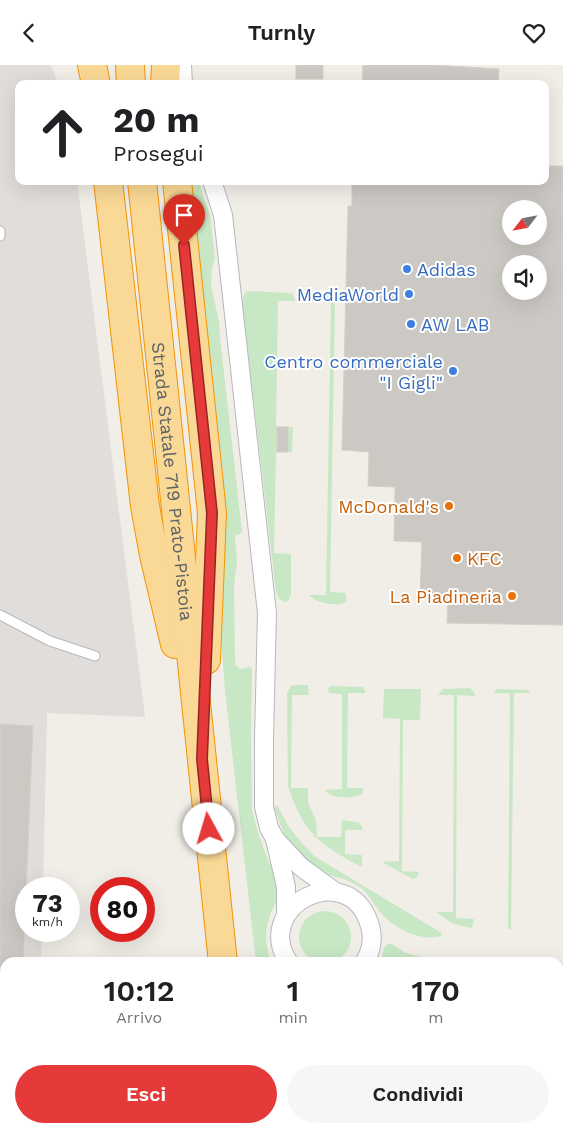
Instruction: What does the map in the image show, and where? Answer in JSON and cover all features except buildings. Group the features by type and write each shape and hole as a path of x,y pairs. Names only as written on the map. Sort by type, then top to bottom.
{"highway":[{"path":"92,65 95,80"},
{"path":"130,65 132,80"},
{"path":"166,65 166,80"},
{"path":"108,185 145,506 154,555 202,759"},
{"name":"Strada Statale 719 Prato-Pistoia","path":"142,185 222,957"},
{"path":"178,185 212,513 202,759"},
{"path":"215,957 216,899"},
{"path":"216,899 231,957"}],"street":[{"path":"182,65 183,80"},
{"path":"213,185 223,215 267,613 264,807 275,839 286,887 286,914"},
{"path":"275,839 301,867 334,891 348,896 359,905 368,917 372,930 372,944 368,957"},
{"path":"285,957 280,942 281,927 286,914 295,903 306,895 320,891 334,891"}],"lane":[{"path":"0,231 0,236"},
{"path":"0,615 50,641 95,656"}],"shaded area":[{"path":"0,65 50,65 57,80 15,80 15,185 78,185 145,717 47,713 43,877 15,877 15,942 42,942 41,957 0,957"}],"green space":[{"path":"187,185 199,185 210,214 215,259 212,268 211,285 219,322 242,531 241,534 235,537 237,561 234,585 235,660 236,665 240,669 251,667 252,670 252,810 259,836 280,891 266,931 269,957 255,957 225,691"},
{"path":"248,291 290,293 293,294 295,301 278,301 276,426 293,427 292,452 288,452 276,452 274,553 291,554 291,594 288,601 285,602 279,599 276,592 242,300","holes":["277,427 288,427 288,452 277,451"]},
{"path":"319,293 331,294 335,301 330,592 346,593 346,602 337,604 321,602 309,595 326,595 331,300 314,299 315,295"},
{"path":"308,685 309,695 292,695 291,788 308,788 308,803 316,820 317,837 341,837 342,820 360,823 363,830 345,830 345,854 362,855 362,867 335,852 315,836 300,815 288,786 287,694 291,686"},
{"path":"331,686 362,687 365,690 365,693 348,693 347,788 364,788 362,794 358,796 336,797 325,790 342,789 342,694 329,693 328,688"},
{"path":"470,688 476,696 457,695 456,918 474,919 470,928 452,923 436,912 453,912 454,695 438,695 443,689"},
{"path":"384,689 421,689 420,720 403,720 402,871 419,872 417,877 413,879 382,862 399,861 400,719 383,718"},
{"path":"498,689 528,690 531,693 514,693 511,929 508,929 510,693 493,693"},
{"path":"277,805 289,827 314,856 440,932 441,936 425,937 400,928 380,912 362,888 324,873 304,860 289,844 282,830 275,810"},
{"path":"320,911 330,911 340,915 347,922 351,932 351,942 343,957 307,957 299,942 299,932 303,922 310,915"},
{"path":"390,943 406,953 421,957 382,957 385,946"}],"place":[{"name":"Adidas","path":"407,269"},
{"name":"MediaWorld","path":"409,294"},
{"name":"AW LAB","path":"411,324"},
{"name":"Centro commerciale \"I Gigli\"","path":"453,371"},
{"name":"McDonald's","path":"449,506"},
{"name":"KFC","path":"457,558"},
{"name":"La Piadineria","path":"512,596"}],"route":[{"path":"184,245 212,513 202,759 209,829"}]}
